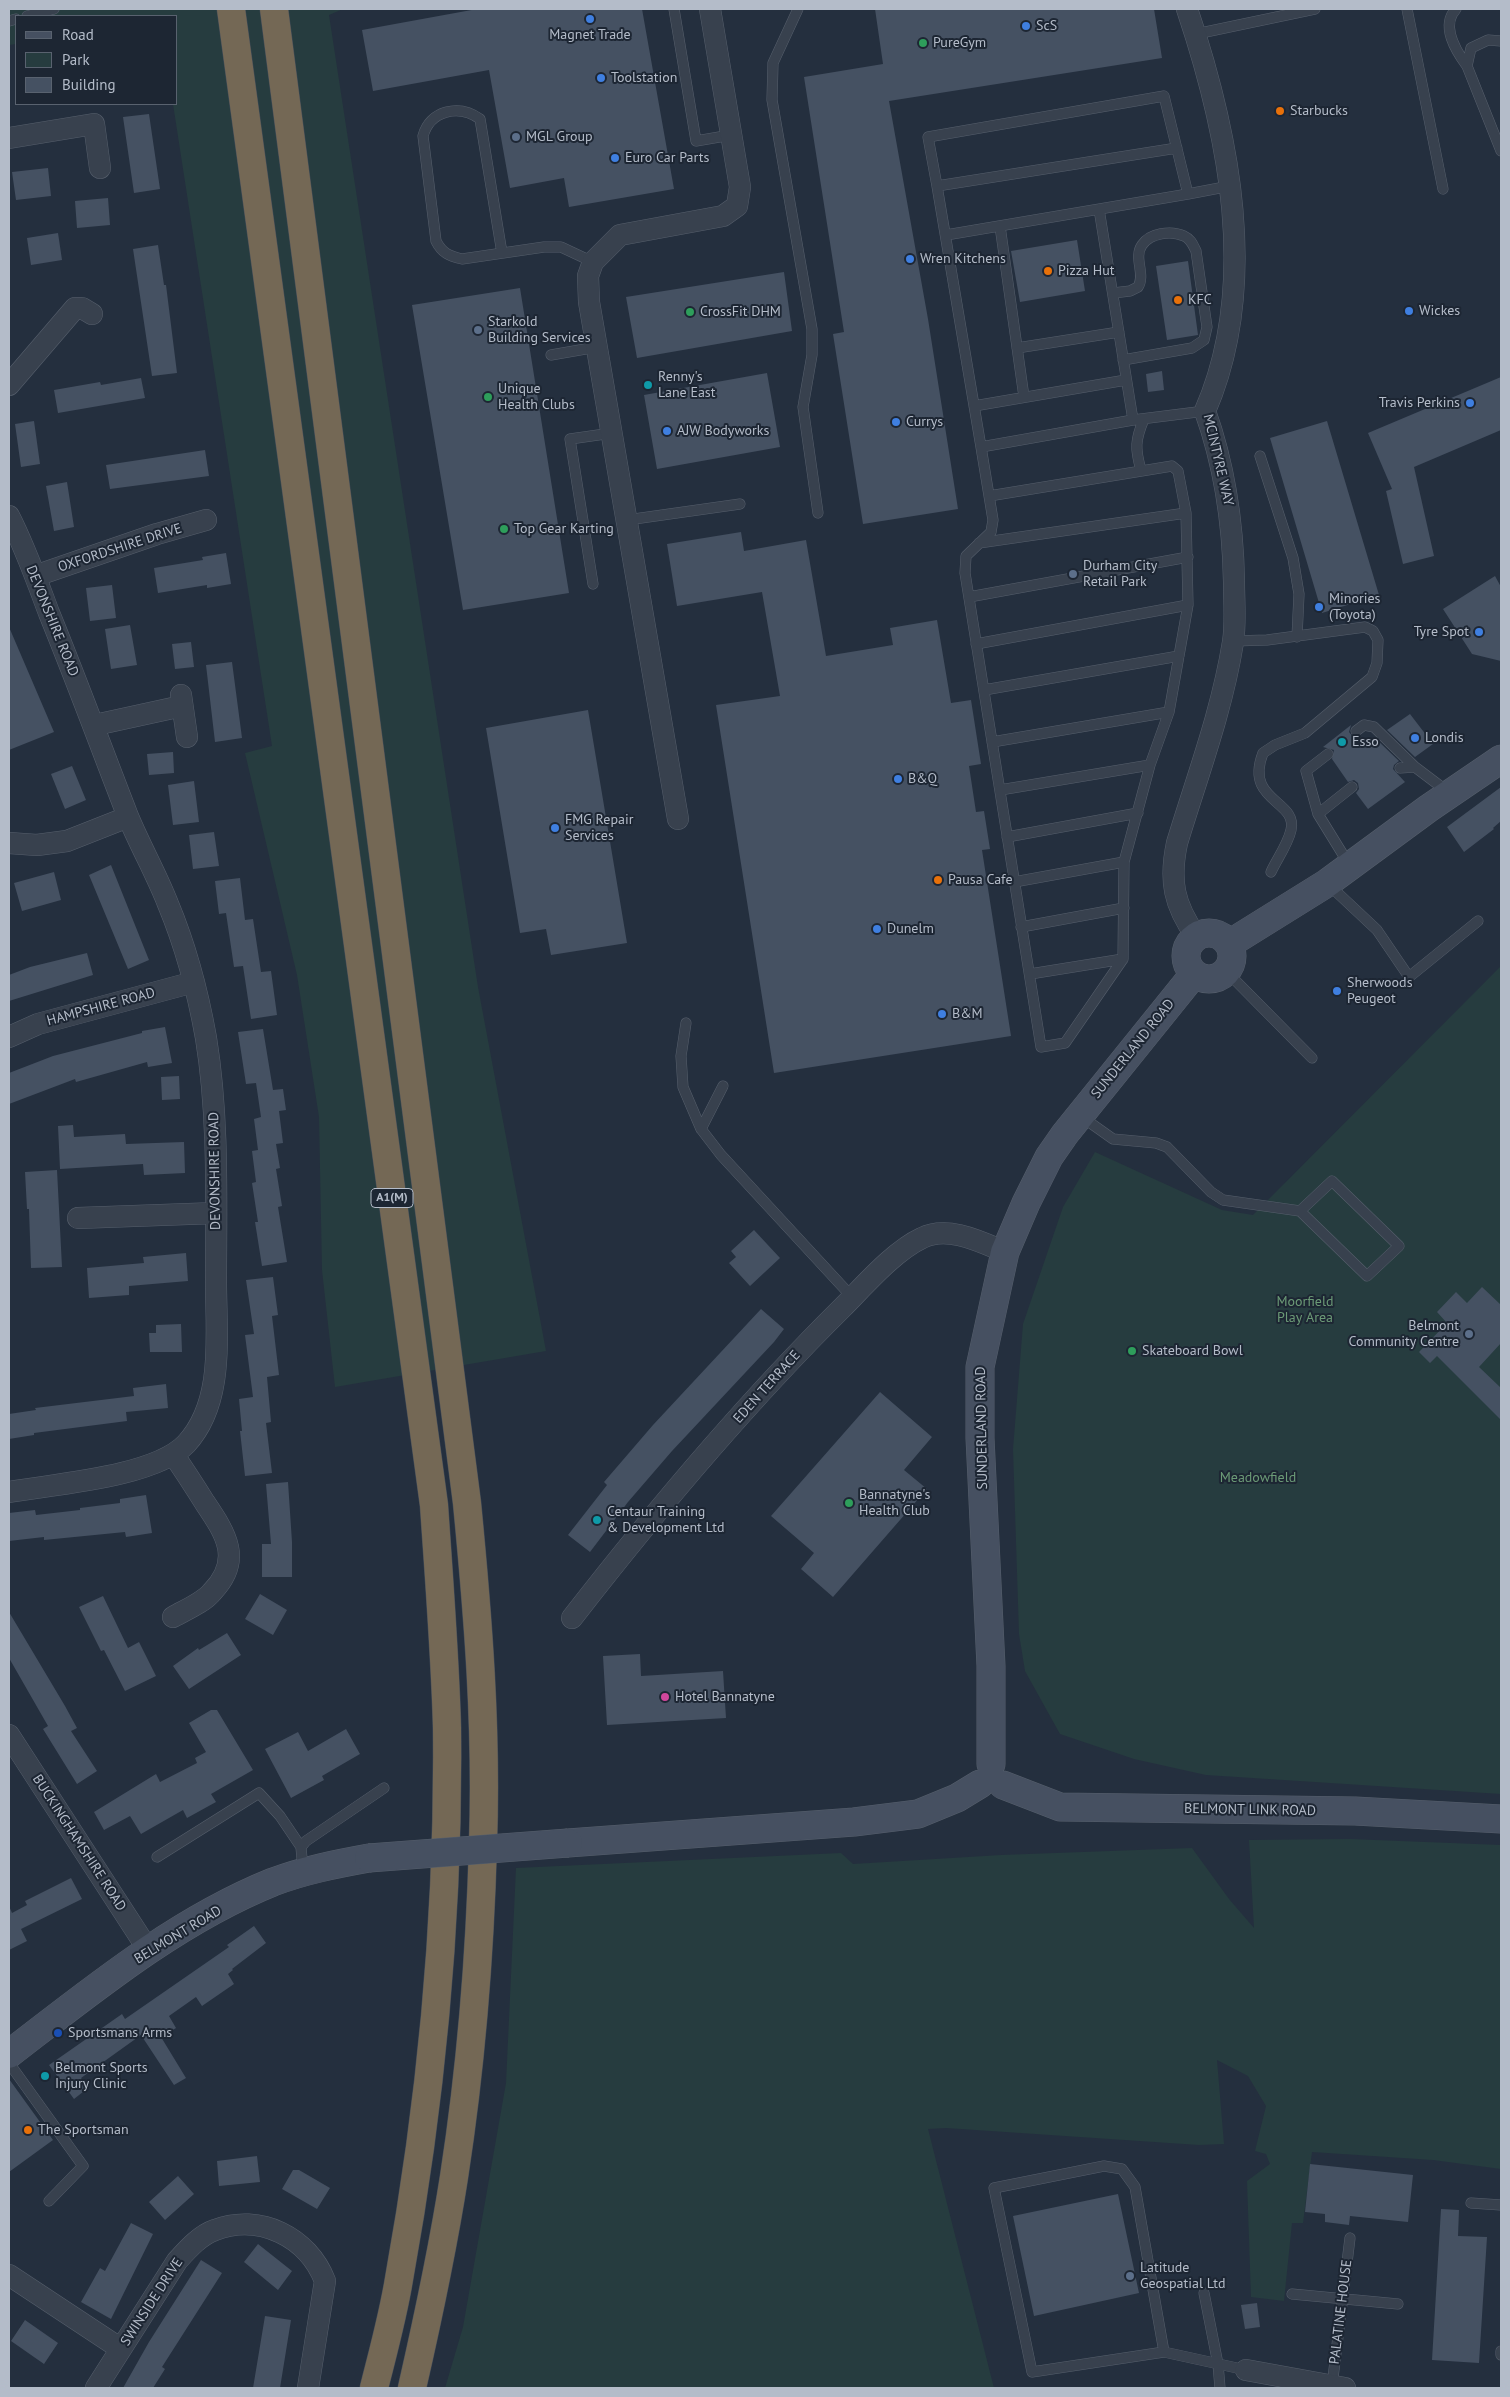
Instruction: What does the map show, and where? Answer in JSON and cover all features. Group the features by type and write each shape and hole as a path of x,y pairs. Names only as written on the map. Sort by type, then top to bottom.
{"highway":[{"name":"A1(M)","path":"231,9 434,1505 442,1616 446,1728 446,1839 441,1950 432,2061 418,2172 399,2282 374,2388"},
{"name":"A1(M)","path":"274,9 468,1503 478,1615 483,1747 483,1841 479,1953 469,2066 454,2177 435,2288 412,2388"}],"street":[{"path":"678,819 589,302 588,276 593,262 620,235 723,216 737,206 740,187 710,9"},
{"name":"MCINTYRE WAY","path":"1187,9 1196,34 1224,152 1230,186 1235,258 1234,297 1218,381 1205,411 1218,448 1229,500 1233,550 1233,641 1220,704 1177,843 1172,867 1175,893 1181,910 1196,936"},
{"path":"9,138 94,124 100,168"},
{"path":"9,385 75,308 82,308 92,314"},
{"name":"DEVONSHIRE ROAD","path":"9,516 95,726 128,817 168,905 194,982 206,1039 214,1105 216,1213 216,1349 212,1394 202,1425 184,1446 151,1465 116,1474 9,1492"},
{"name":"OXFORDSHIRE DRIVE","path":"35,576 157,534 206,520"},
{"path":"95,726 181,701 188,737"},
{"path":"1228,944 1351,867 1501,759"},
{"path":"9,843 37,846 67,841 128,817"},
{"path":"1210,933 1218,934 1228,944 1232,958 1226,972 1211,979 1202,978 1194,974 1186,959 1186,950 1196,936 1210,933"},
{"name":"SUNDERLAND ROAD","path":"991,1778 991,1666 980,1438 980,1367 1005,1252 1026,1203 1049,1157 1079,1115 1194,974"},
{"name":"HAMPSHIRE ROAD","path":"9,1037 38,1024 194,982"},
{"path":"78,1218 216,1213"},
{"name":"EDEN TERRACE","path":"572,1618 670,1495 807,1343 896,1256 921,1238 936,1234 958,1235 1005,1252"},
{"path":"173,1454 224,1531 230,1552 229,1565 224,1579 211,1594 173,1617"},
{"name":"BUCKINGHAMSHIRE ROAD","path":"9,1734 149,1951"},
{"name":"BELMONT LINK ROAD","path":"991,1778 1060,1807 1355,1812 1501,1818"},
{"name":"BELMONT ROAD","path":"9,2054 82,1998 149,1951 198,1920 249,1894 302,1859 369,1858 854,1822 918,1814 957,1798 991,1778"},
{"name":"SWINSIDE DRIVE","path":"96,2388 177,2261 191,2245 214,2230 245,2223 275,2229 300,2244 319,2265 324,2281 308,2388"},
{"path":"9,2275 121,2349"},
{"path":"1246,2370 1339,2387"}],"lane":[{"path":"31,15 54,9"},
{"path":"674,9 696,141 731,135"},
{"path":"798,9 773,63 772,100 812,329 812,356 803,407 818,513"},
{"path":"1196,34 1315,9"},
{"path":"1406,9 1443,189"},
{"path":"1456,9 1450,15 1449,26 1455,49 1467,66 1501,151"},
{"path":"1467,66 1471,48 1488,40 1501,41"},
{"path":"989,496 1172,466 1178,471 1186,513 1188,605 1169,712 1150,765 1124,862 1123,959 1065,1043 1041,1047 969,597 966,556 991,532 993,520 928,136 1164,96 1188,194"},
{"path":"502,253 480,119 473,113 461,112 446,112 433,116 426,125 423,136 436,241 440,250 450,256 462,259 560,247 593,262"},
{"path":"937,186 1177,148"},
{"path":"946,235 1230,186"},
{"path":"1099,209 1133,420"},
{"path":"1000,226 1024,397"},
{"path":"1112,293 1130,291 1138,287 1141,282 1138,254 1150,237 1170,233 1184,236 1191,241 1196,251 1207,327 1204,340 1192,348 1123,360"},
{"path":"1017,348 1119,332"},
{"path":"551,355 597,347"},
{"path":"974,406 1126,380"},
{"path":"981,447 1133,420 1205,411"},
{"path":"1141,470 1135,450 1138,432 1144,419"},
{"path":"593,584 570,439 612,434"},
{"path":"1260,456 1293,558 1299,594 1297,637"},
{"path":"627,520 740,504"},
{"path":"978,543 1186,513"},
{"path":"969,597 1188,557"},
{"path":"976,644 1188,605"},
{"path":"1233,641 1297,637 1365,627 1374,631 1378,640 1377,663 1372,677 1342,700 1325,718 1305,733 1275,745 1263,754 1258,774 1261,784 1267,796 1288,811 1291,818 1291,830 1271,872"},
{"path":"984,690 1179,656"},
{"path":"992,742 1169,712"},
{"path":"1356,731 1364,725 1374,727 1416,767 1450,794"},
{"path":"1328,754 1306,771 1318,814 1351,867"},
{"path":"1000,790 1150,765"},
{"path":"1400,768 1416,767"},
{"path":"1318,814 1352,787"},
{"path":"1007,837 1138,813"},
{"path":"1014,882 1124,862"},
{"path":"1327,883 1377,930 1409,977 1478,920"},
{"path":"1021,927 1124,908"},
{"path":"1030,974 1123,959"},
{"path":"1226,972 1312,1058"},
{"path":"686,1023 681,1056 683,1087 701,1129 721,1155 853,1298"},
{"path":"701,1129 723,1086"},
{"path":"1079,1115 1113,1139 1156,1143 1167,1147 1211,1192 1224,1200 1300,1211 1367,1276 1399,1246 1332,1181 1300,1211"},
{"path":"302,1859 306,1841 384,1788"},
{"path":"157,1857 259,1793 280,1816 302,1859"},
{"path":"9,2063 83,2166 48,2202"},
{"path":"1164,2352 1135,2187 1122,2169 1104,2166 994,2188 1032,2372 1164,2352 1246,2370"},
{"path":"1470,2203 1501,2205"},
{"name":"PALATINE HOUSE","path":"1339,2387 1343,2299 1350,2238"},
{"path":"1204,2294 1218,2364 1220,2388"},
{"path":"1292,2294 1398,2304"}],"green space":[{"path":"9,9 343,9 329,15 478,987 546,1351 335,1387 322,1270 319,1117 297,975 245,753 272,746 173,105 178,105 178,15 15,15 15,44 9,45"},
{"name":"Meadowfield","path":"1501,966 1501,1794 1206,1775 1134,1759 1060,1734 1025,1671 1019,1634 1013,1449 1023,1324 1063,1207 1095,1152 1222,1210 1253,1215"},
{"path":"1350,1839 1501,1845 1501,2169 1433,2160 1312,2152 1303,2223 1292,2223 1284,2301 1251,2297 1247,2181 1270,2164 1266,2154 1255,2151 1266,2106 1248,2076 1217,2060 1224,2144 1199,2145 946,2128 928,2129 994,2388 445,2388 463,2327 506,2083 516,1868 841,1853 853,1864 1001,1855 1192,1848 1229,1899 1254,1928 1249,1840"}],"building":[{"path":"477,9 642,9 674,189 569,207 564,178 510,188 489,70 373,91 362,30"},
{"path":"875,9 1154,9 1162,58 889,101 928,319 958,509 863,524 833,334 844,332 804,77 883,64"},
{"path":"149,114 160,189 134,193 123,117"},
{"path":"48,168 51,196 16,200 12,172"},
{"path":"108,198 110,225 77,228 75,201"},
{"path":"58,233 62,260 31,265 27,238"},
{"name":"Pizza Hut","path":"1077,240 1085,291 1020,302 1011,251"},
{"path":"158,245 164,285 166,285 177,373 152,376 133,249"},
{"name":"KFC","path":"1188,261 1198,335 1167,340 1156,266"},
{"path":"784,272 792,331 637,358 626,297"},
{"path":"520,288 569,593 463,610 412,305"},
{"path":"1162,371 1164,390 1148,392 1146,374"},
{"path":"767,373 780,447 657,469 644,395"},
{"name":"Travis Perkins","path":"1501,377 1501,430 1414,467 1434,556 1403,564 1386,491 1392,489 1368,433"},
{"path":"141,378 145,398 58,413 54,390 100,382 101,385"},
{"path":"34,421 40,464 21,467 15,424"},
{"path":"1327,421 1379,595 1322,613 1270,438"},
{"path":"205,450 209,476 110,489 106,465"},
{"path":"67,482 74,527 54,531 46,486"},
{"path":"741,532 744,551 806,540 826,656 893,645 890,628 937,620 951,703 971,700 981,764 969,766 976,812 984,811 990,849 982,850 1011,1036 774,1073 716,705 780,696 762,592 677,606 667,544"},
{"path":"226,553 231,584 207,588 207,585 158,593 154,568 203,560 202,557"},
{"name":"Tyre Spot","path":"1495,576 1501,587 1501,661 1472,654 1443,609"},
{"path":"112,585 116,618 90,621 86,588"},
{"path":"130,625 137,665 111,669 105,629"},
{"path":"9,627 54,732 9,750"},
{"path":"191,642 194,667 175,669 172,644"},
{"path":"232,662 242,738 215,742 206,665"},
{"name":"FMG Repair Services","path":"588,710 627,943 551,955 546,929 520,933 486,728"},
{"name":"Londis","path":"1410,714 1433,744 1415,757 1387,730"},
{"name":"Esso","path":"1351,725 1349,732 1353,737 1360,737 1365,743 1371,738 1373,741 1376,739 1399,761 1394,765 1393,769 1405,782 1368,809 1356,793 1359,789 1358,783 1354,780 1348,782 1332,759 1334,750 1323,747"},
{"path":"173,752 174,773 149,775 147,754"},
{"path":"72,766 86,800 65,809 51,774"},
{"path":"194,781 199,822 173,825 168,785"},
{"path":"1501,787 1501,821 1494,829 1464,852 1447,827"},
{"path":"214,832 219,866 193,869 189,835"},
{"path":"111,865 149,960 128,969 89,875"},
{"path":"54,872 61,900 22,911 14,883"},
{"path":"240,878 245,920 253,919 261,972 271,971 277,1015 251,1019 243,966 234,967 226,913 219,914 215,881"},
{"path":"87,953 93,975 9,1001 9,975 30,967"},
{"path":"165,1027 172,1063 148,1067 147,1062 76,1082 75,1079 9,1104 9,1073 53,1056 142,1033 142,1031"},
{"path":"263,1029 273,1090 283,1089 286,1110 279,1111 283,1143 276,1144 280,1168 276,1169 282,1206 278,1207 287,1262 262,1266 255,1222 258,1222 252,1183 256,1182 252,1151 258,1150 254,1119 261,1117 256,1083 246,1084 238,1032"},
{"path":"179,1076 180,1099 162,1100 161,1077"},
{"path":"73,1125 74,1137 125,1134 126,1144 184,1142 185,1173 144,1175 143,1164 60,1169 58,1126"},
{"path":"57,1170 62,1267 31,1268 29,1209 27,1209 25,1172"},
{"path":"754,1230 780,1258 750,1286 729,1263 736,1257 731,1251"},
{"path":"186,1253 188,1281 129,1286 129,1295 89,1298 87,1268 144,1263 143,1257"},
{"path":"273,1277 278,1315 272,1316 279,1375 267,1377 271,1422 266,1423 272,1473 245,1476 239,1399 253,1397 245,1335 254,1334 246,1280"},
{"name":"Belmont Community Centre","path":"1482,1287 1501,1305 1501,1343 1479,1367 1501,1388 1501,1420 1437,1356 1430,1363 1419,1352 1447,1323 1437,1312 1456,1292 1467,1303"},
{"path":"761,1309 784,1329 774,1342 672,1451 628,1502 590,1552 568,1535 607,1485 604,1482 653,1425"},
{"path":"181,1324 182,1352 150,1352 149,1333 156,1333 156,1325"},
{"path":"166,1384 168,1408 126,1412 127,1421 34,1433 34,1435 9,1439 9,1414 36,1410 35,1408 134,1396 133,1388"},
{"name":"Bannatyne's Health Club","path":"880,1392 932,1437 904,1470 927,1489 833,1597 801,1569 814,1553 771,1516"},
{"path":"288,1482 292,1577 262,1577 262,1544 271,1544 266,1484"},
{"path":"146,1495 152,1533 126,1537 125,1532 44,1540 44,1537 9,1541 9,1513 35,1510 36,1515 80,1510 80,1508 120,1503 120,1499"},
{"path":"260,1594 287,1610 273,1635 245,1619"},
{"path":"103,1596 128,1648 139,1642 156,1676 125,1691 104,1650 101,1651 79,1607"},
{"path":"9,1612 65,1706 77,1728 71,1731 97,1771 77,1784 43,1729 48,1726 9,1658"},
{"path":"227,1633 241,1655 189,1689 173,1666 198,1648 199,1650"},
{"name":"Hotel Bannatyne","path":"640,1654 641,1676 723,1671 726,1718 607,1725 603,1656"},
{"path":"211,1710 217,1710 253,1770 211,1794 216,1802 187,1818 183,1810 141,1834 130,1816 104,1830 94,1812 156,1774 160,1782 197,1763 195,1758 206,1752 189,1723"},
{"path":"346,1729 360,1754 322,1776 324,1780 291,1798 265,1749 298,1732 308,1751"},
{"path":"71,1878 82,1899 21,1929 27,1941 9,1950 9,1906 12,1913 27,1905 25,1901"},
{"path":"254,1926 266,1943 228,1974 234,1984 202,2006 196,1997 169,2016 176,2028 161,2037 186,2078 174,2085 141,2035 81,2078 88,2088 74,2099 49,2065 122,2014 125,2019 229,1947 227,1945"},
{"name":"The Sportsman","path":"9,2079 53,2140 9,2172"},
{"path":"257,2156 260,2182 219,2186 217,2161"},
{"path":"1310,2164 1413,2175 1408,2222 1350,2216 1349,2225 1325,2222 1325,2214 1305,2212"},
{"path":"293,2170 299,2170 330,2188 317,2209 282,2189"},
{"path":"178,2176 194,2194 165,2220 149,2202"},
{"path":"1118,2194 1139,2293 1034,2316 1013,2216"},
{"path":"1441,2209 1459,2210 1458,2236 1487,2237 1479,2363 1432,2360"},
{"path":"131,2223 153,2234 111,2319 81,2302 100,2268 105,2271"},
{"path":"258,2244 292,2271 278,2290 244,2262"},
{"path":"201,2260 222,2273 162,2367 165,2369 153,2388 123,2388 149,2342"},
{"path":"1257,2303 1260,2327 1245,2329 1241,2305"},
{"path":"265,2316 291,2320 280,2388 253,2388"},
{"path":"25,2320 58,2343 44,2364 11,2341"}],"place":[{"name":"Magnet Trade","path":"590,19"},
{"name":"ScS","path":"1026,26"},
{"name":"PureGym","path":"923,43"},
{"name":"Toolstation","path":"601,78"},
{"name":"Starbucks","path":"1280,111"},
{"name":"MGL Group","path":"516,137"},
{"name":"Euro Car Parts","path":"615,158"},
{"name":"Wren Kitchens","path":"910,259"},
{"name":"Pizza Hut","path":"1048,271"},
{"name":"KFC","path":"1178,300"},
{"name":"Wickes","path":"1409,311"},
{"name":"CrossFit DHM","path":"690,312"},
{"name":"Starkold Building Services","path":"478,330"},
{"name":"Renny's Lane East","path":"648,385"},
{"name":"Unique Health Clubs","path":"488,397"},
{"name":"Travis Perkins","path":"1470,403"},
{"name":"Currys","path":"896,422"},
{"name":"AJW Bodyworks","path":"667,431"},
{"name":"Top Gear Karting","path":"504,529"},
{"name":"Durham City Retail Park","path":"1073,574"},
{"name":"Minories (Toyota)","path":"1319,607"},
{"name":"Tyre Spot","path":"1479,632"},
{"name":"Londis","path":"1415,738"},
{"name":"Esso","path":"1342,742"},
{"name":"B&Q","path":"898,779"},
{"name":"FMG Repair Services","path":"555,828"},
{"name":"Pausa Cafe","path":"938,880"},
{"name":"Dunelm","path":"877,929"},
{"name":"Sherwoods Peugeot","path":"1337,991"},
{"name":"B&M","path":"942,1014"},
{"name":"Belmont Community Centre","path":"1469,1334"},
{"name":"Skateboard Bowl","path":"1132,1351"},
{"name":"Bannatyne's Health Club","path":"849,1503"},
{"name":"Centaur Training & Development Ltd","path":"597,1520"},
{"name":"Hotel Bannatyne","path":"665,1697"},
{"name":"Sportsmans Arms","path":"58,2033"},
{"name":"Belmont Sports Injury Clinic","path":"45,2076"},
{"name":"The Sportsman","path":"28,2130"},
{"name":"Latitude Geospatial Ltd","path":"1130,2276"}],"park label":[{"name":"Moorfield Play Area","path":"1305,1310"}]}
